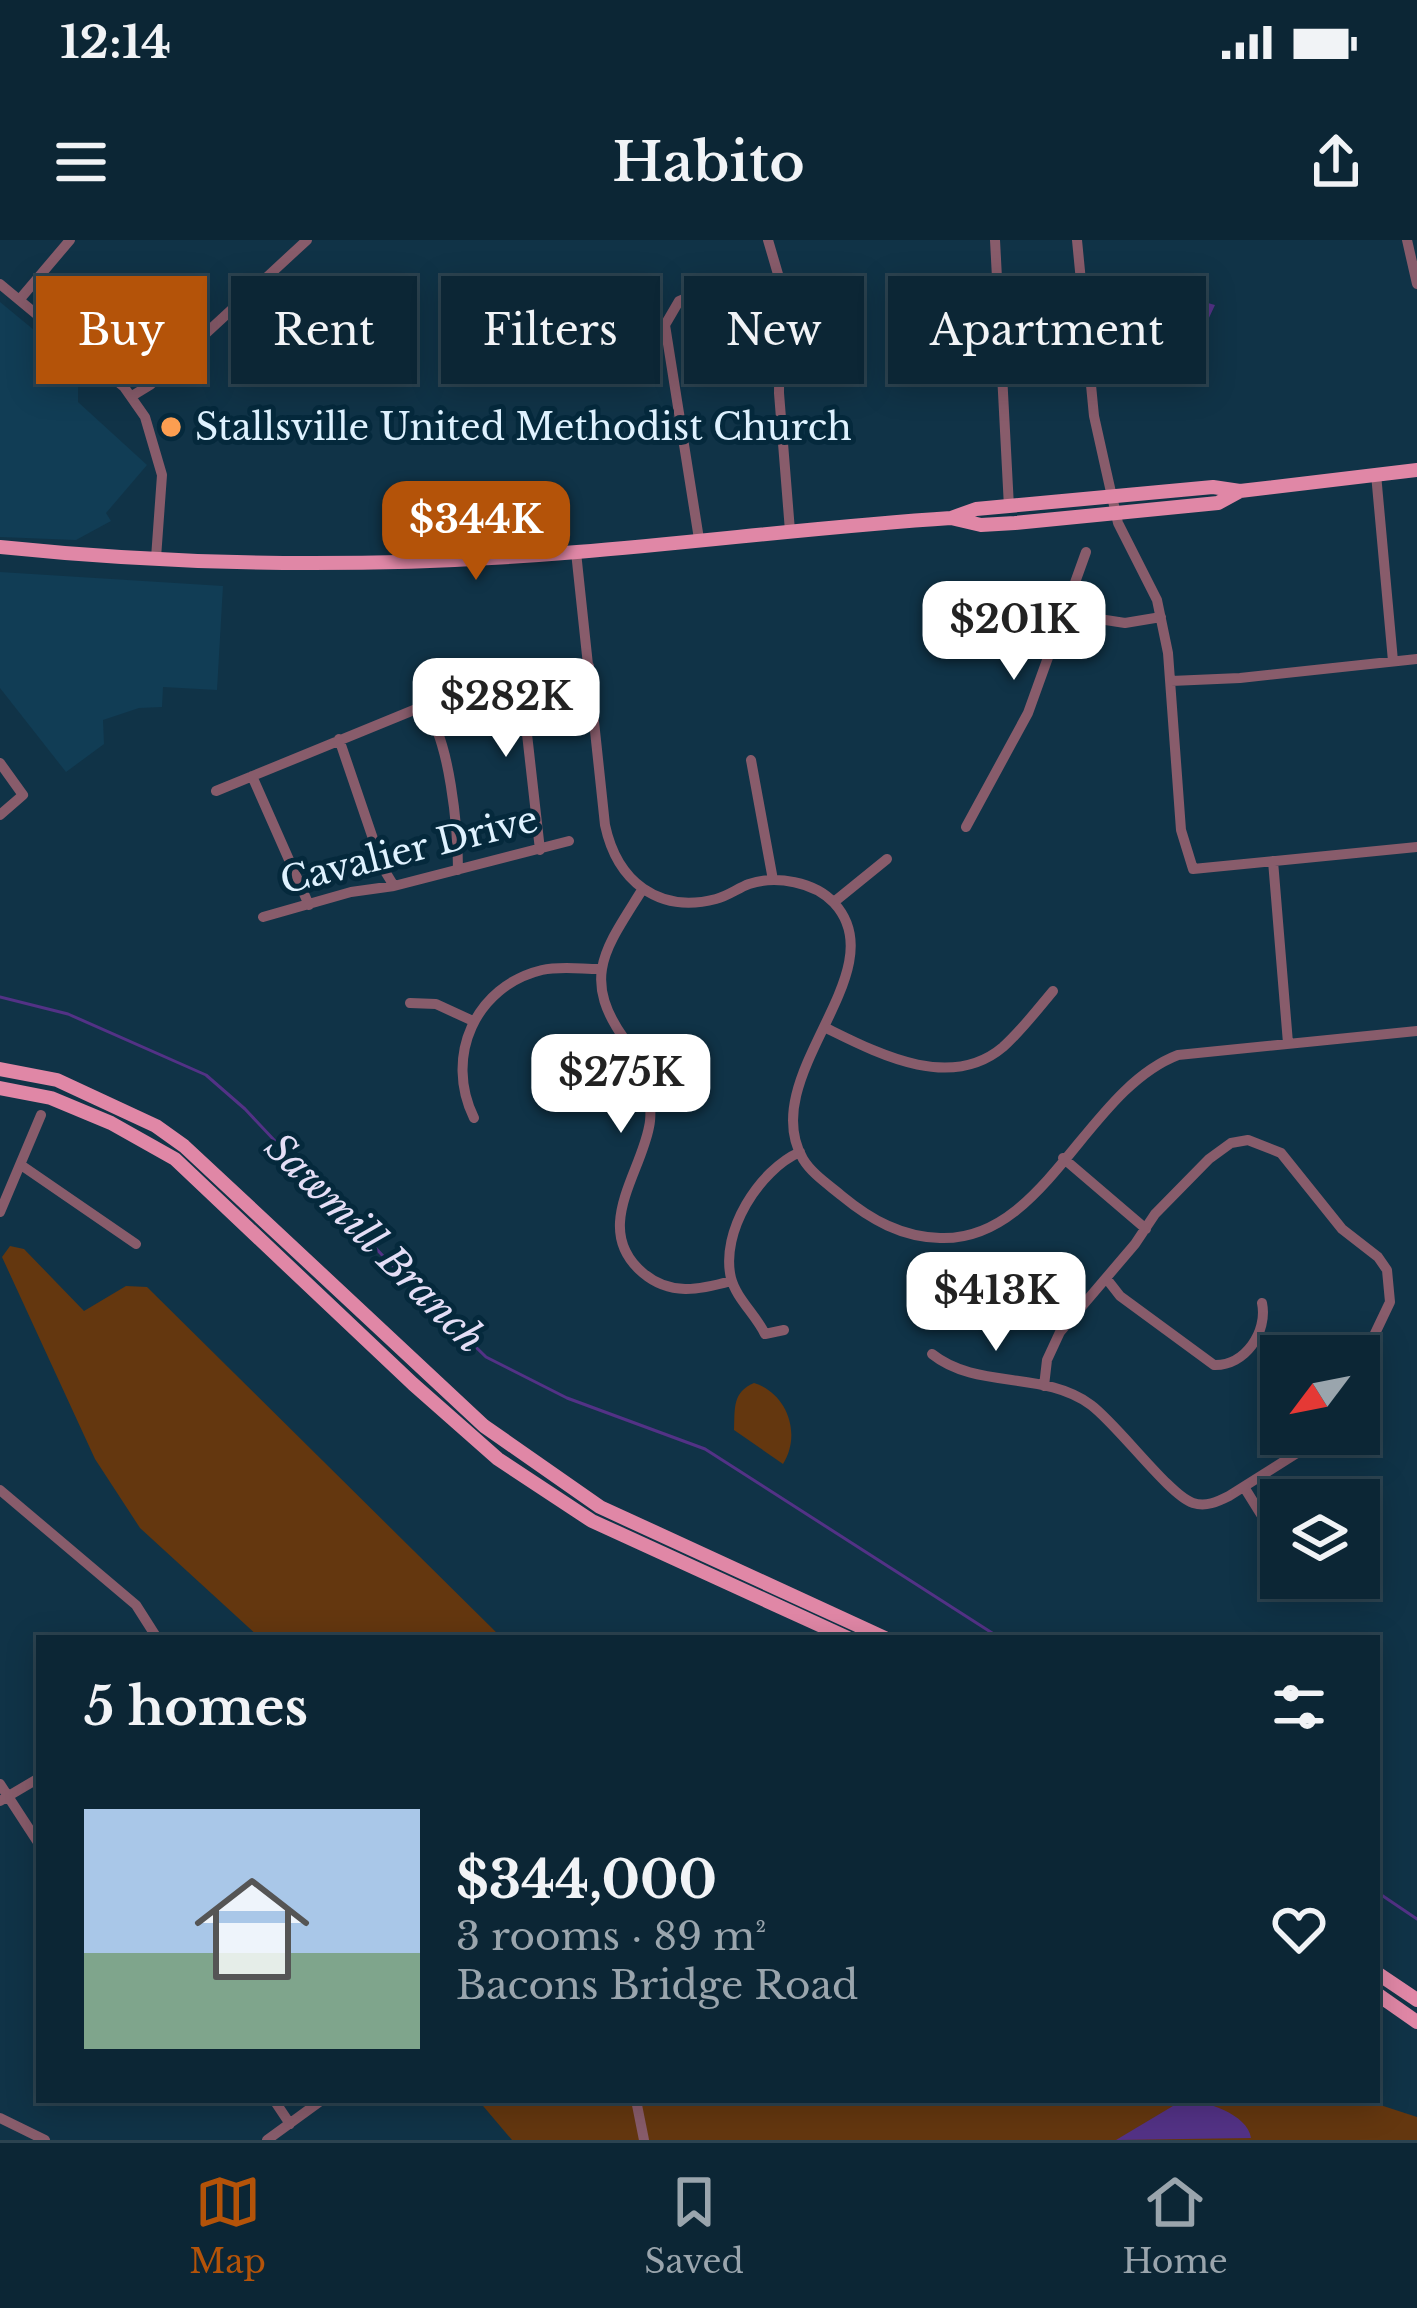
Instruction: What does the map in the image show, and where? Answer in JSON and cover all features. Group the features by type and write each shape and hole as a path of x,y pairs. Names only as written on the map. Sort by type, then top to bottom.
{"main road":[{"path":"0,548 156,558 368,563 576,552 951,518 976,509 1213,487 1240,491 1417,470"},
{"path":"951,518 981,525 1116,514 1218,503 1240,491"},
{"path":"0,1069 57,1080 156,1126 413,1384 499,1459 592,1521 841,1635"},
{"path":"0,1088 51,1098 179,1152 484,1426 600,1507 878,1635"},
{"path":"1380,1975 1417,2000"},
{"path":"1380,1996 1417,2021"}],"street":[{"path":"20,299 70,240"},
{"path":"132,396 307,240"},
{"path":"768,240 779,276"},
{"path":"995,240 1010,507"},
{"path":"1077,240 1094,416 1116,514 1161,617 1171,681 1181,830 1193,869 1417,848"},
{"path":"1407,240 1417,284"},
{"path":"0,284 132,396 150,428 162,475 156,558"},
{"path":"684,299 665,325 699,539"},
{"path":"779,384 790,531"},
{"path":"1376,474 1393,661"},
{"path":"576,552 610,850 623,873 642,890 668,902 695,903 773,880 815,890 834,902 846,922 850,962 826,1028 797,1086 794,1132 813,1172 871,1218 935,1238 972,1234 1002,1221 1028,1200 1096,1119 1158,1064 1188,1052 1417,1031"},
{"path":"965,827 1028,713 1086,552"},
{"path":"1067,614 1125,623 1161,617"},
{"path":"1171,681 1417,658"},
{"path":"216,791 492,678 589,666"},
{"path":"528,671 527,734 539,850"},
{"path":"424,708 442,746 458,870"},
{"path":"339,739 383,868 394,886"},
{"path":"751,760 773,880"},
{"path":"0,764 23,795 0,815"},
{"path":"252,776 309,905"},
{"name":"Cavalier Drive","path":"263,917 569,841"},
{"path":"834,902 887,859"},
{"path":"1273,861 1288,1043"},
{"path":"642,890 599,969 608,1017 650,1083 650,1125 618,1220 624,1246 640,1270 660,1284 681,1290 731,1281"},
{"path":"474,1118 461,1077 466,1036 486,1004 527,974 549,968 599,969"},
{"path":"826,1028 904,1062 954,1066 987,1058 1002,1048 1053,992"},
{"path":"410,1003 436,1004 473,1021"},
{"path":"0,1212 40,1115"},
{"path":"1044,1385 1052,1346 1173,1193 1231,1143 1258,1141 1288,1160 1342,1229 1378,1256 1390,1278 1390,1302 1374,1335"},
{"path":"784,1330 766,1334 731,1281 733,1240 753,1190 768,1171 800,1152"},
{"path":"1064,1158 1146,1229"},
{"path":"21,1165 136,1244"},
{"path":"1390,1278 1404,1275"},
{"path":"1106,1278 1120,1296 1214,1365 1228,1365 1247,1353 1264,1313 1262,1303"},
{"path":"932,1354 962,1373 1044,1385 1078,1397 1100,1412 1188,1501 1213,1504 1294,1455"},
{"path":"1244,1487 1260,1513"},
{"path":"0,1490 136,1605 156,1635"},
{"path":"4,1799 36,1780"},
{"path":"0,1784 4,1799 36,1840"},
{"path":"276,2103 290,2124"},
{"path":"267,2140 318,2103"},
{"path":"637,2103 644,2140"},
{"path":"0,2118 45,2140"}],"shaded area":[{"path":"0,302 36,332 36,384 78,384 78,402 147,465 106,513 111,521 76,540 0,537"},
{"path":"1206,302 1215,305 1206,324"},
{"path":"0,572 223,586 217,690 163,687 162,707 139,708 103,720 104,744 66,772 0,688"},
{"path":"10,1246 24,1249 84,1311 126,1286 147,1287 499,1635 257,1635 140,1528 95,1459 2,1257"},
{"path":"754,1383 775,1396 788,1416 791,1440 783,1464 734,1430 738,1396"},
{"path":"481,2103 1374,2103 1417,2117 1417,2140 512,2140"},
{"path":"1178,2103 1202,2103 1234,2115 1251,2138 1116,2140"}],"waterway":[{"name":"Sawmill Branch","path":"0,997 68,1014 206,1075 245,1109 486,1357 567,1398 705,1449 995,1635"},
{"name":"Sawmill Branch","path":"1380,1894 1417,1919"}],"place":[{"name":"Stallsville United Methodist Church","path":"171,427"}]}
